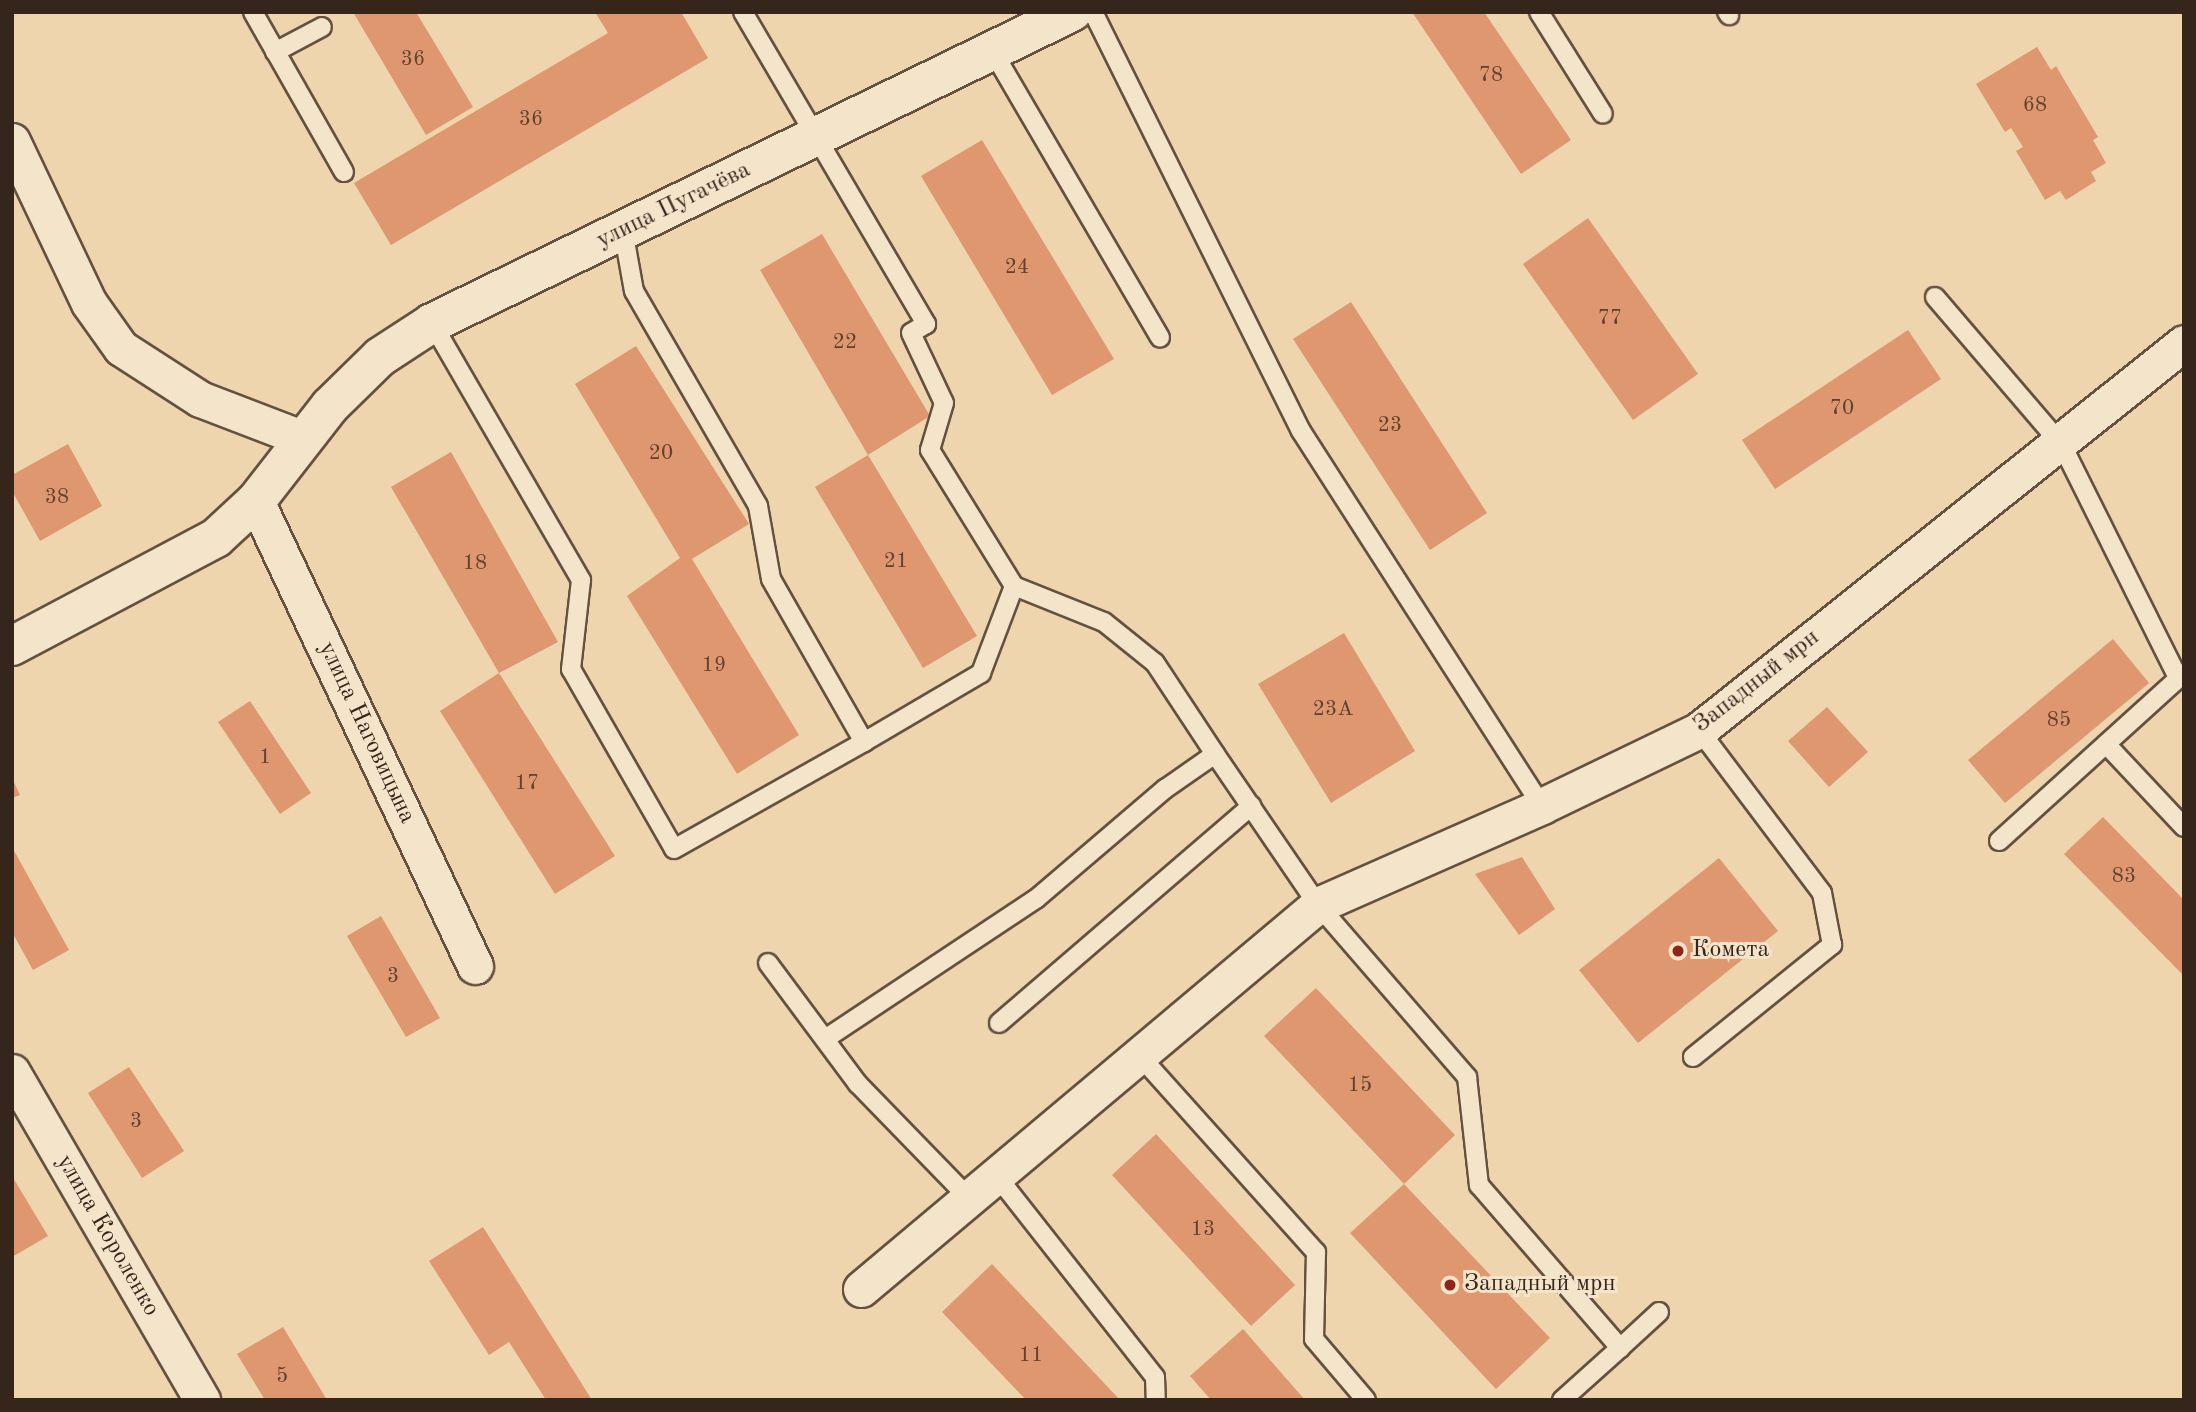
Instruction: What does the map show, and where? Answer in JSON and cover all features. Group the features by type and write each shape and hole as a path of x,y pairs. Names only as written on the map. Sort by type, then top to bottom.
{"street":[{"name":"улица Пугачёва","path":"12,646 216,538 256,501 330,406 380,357 432,323 1072,12"},
{"path":"12,141 89,303 121,348 200,398 304,439"},
{"name":"Западный мрн","path":"861,1289 1318,905 1542,806 1699,730 2062,445 2184,343"},
{"name":"улица Наговицына","path":"256,501 475,965"},
{"name":"улица Короленко","path":"12,1072 202,1400"}],"lane":[{"path":"253,12 344,172"},
{"path":"743,12 926,324 911,333 944,403 930,450 1014,586 1104,622 1154,663 1318,905 1467,1077 1479,1185 1620,1348"},
{"path":"1093,12 1301,431 1542,806"},
{"path":"1539,12 1603,114"},
{"path":"275,52 322,27"},
{"path":"992,50 1160,337"},
{"path":"623,230 634,291 758,506 771,579 864,742"},
{"path":"1935,297 2062,445 2181,675 1999,841"},
{"path":"432,323 581,580 571,669 674,849 981,673 1014,586"},
{"path":"1693,1057 1832,945 1822,893 1699,730"},
{"path":"2106,744 2184,827"},
{"path":"825,1039 1036,899 1165,789 1215,754"},
{"path":"999,1023 1251,806"},
{"path":"768,963 858,1084 969,1198"},
{"path":"1139,1055 1316,1252 1314,1339 1366,1400"},
{"path":"996,1175 1156,1377 1156,1400"},
{"path":"1562,1400 1659,1312"}],"building":[{"path":"353,12 416,12 473,107 426,135"},
{"path":"595,12 681,12 708,58 391,245 354,183 608,33"},
{"path":"1412,12 1484,12 1571,140 1521,174"},
{"path":"2037,47 2051,70 2056,66 2098,137 2093,140 2106,163 2091,172 2096,181 2066,200 2060,191 2045,200 2016,151 2023,147 2011,128 2005,132 1976,84"},
{"path":"982,140 1114,359 1052,395 921,176"},
{"path":"1588,218 1698,374 1633,420 1523,264"},
{"path":"822,234 930,416 868,455 760,270"},
{"path":"1351,302 1487,513 1430,550 1293,339"},
{"path":"1908,330 1941,379 1775,489 1742,440"},
{"path":"636,346 749,524 692,559 799,735 737,774 627,596 680,558 575,384"},
{"path":"68,444 102,506 40,541 12,491 12,475"},
{"path":"451,452 558,642 499,673 391,487"},
{"path":"868,455 977,636 923,668 815,487"},
{"path":"1344,633 1415,751 1331,803 1258,684"},
{"path":"2113,639 2149,683 2005,803 1968,760"},
{"path":"499,673 615,856 555,894 440,711"},
{"path":"250,701 311,793 280,814 218,722"},
{"path":"1827,707 1868,752 1829,787 1788,741"},
{"path":"12,778 20,795 12,798"},
{"path":"2103,817 2184,900 2184,976 2064,854"},
{"path":"12,847 69,950 33,970 12,932"},
{"path":"1522,857 1555,909 1519,935 1475,874"},
{"path":"1719,858 1778,931 1638,1043 1579,970"},
{"path":"381,916 440,1018 406,1037 347,936"},
{"path":"1316,988 1455,1135 1404,1184 1264,1036"},
{"path":"129,1067 184,1151 142,1178 88,1093"},
{"path":"1156,1134 1295,1285 1251,1326 1112,1175"},
{"path":"12,1176 48,1236 12,1257"},
{"name":"Западный мрн","path":"1404,1184 1550,1338 1496,1389 1350,1233"},
{"path":"483,1227 592,1400 546,1400 509,1342 489,1355 429,1261"},
{"path":"992,1264 1120,1400 1026,1400 942,1312"},
{"path":"283,1327 327,1400 265,1400 237,1354"},
{"path":"1243,1329 1305,1400 1211,1400 1190,1376"}],"place":[{"name":"Комета","path":"1678,951"},
{"name":"Западный мрн","path":"1450,1285"}]}
